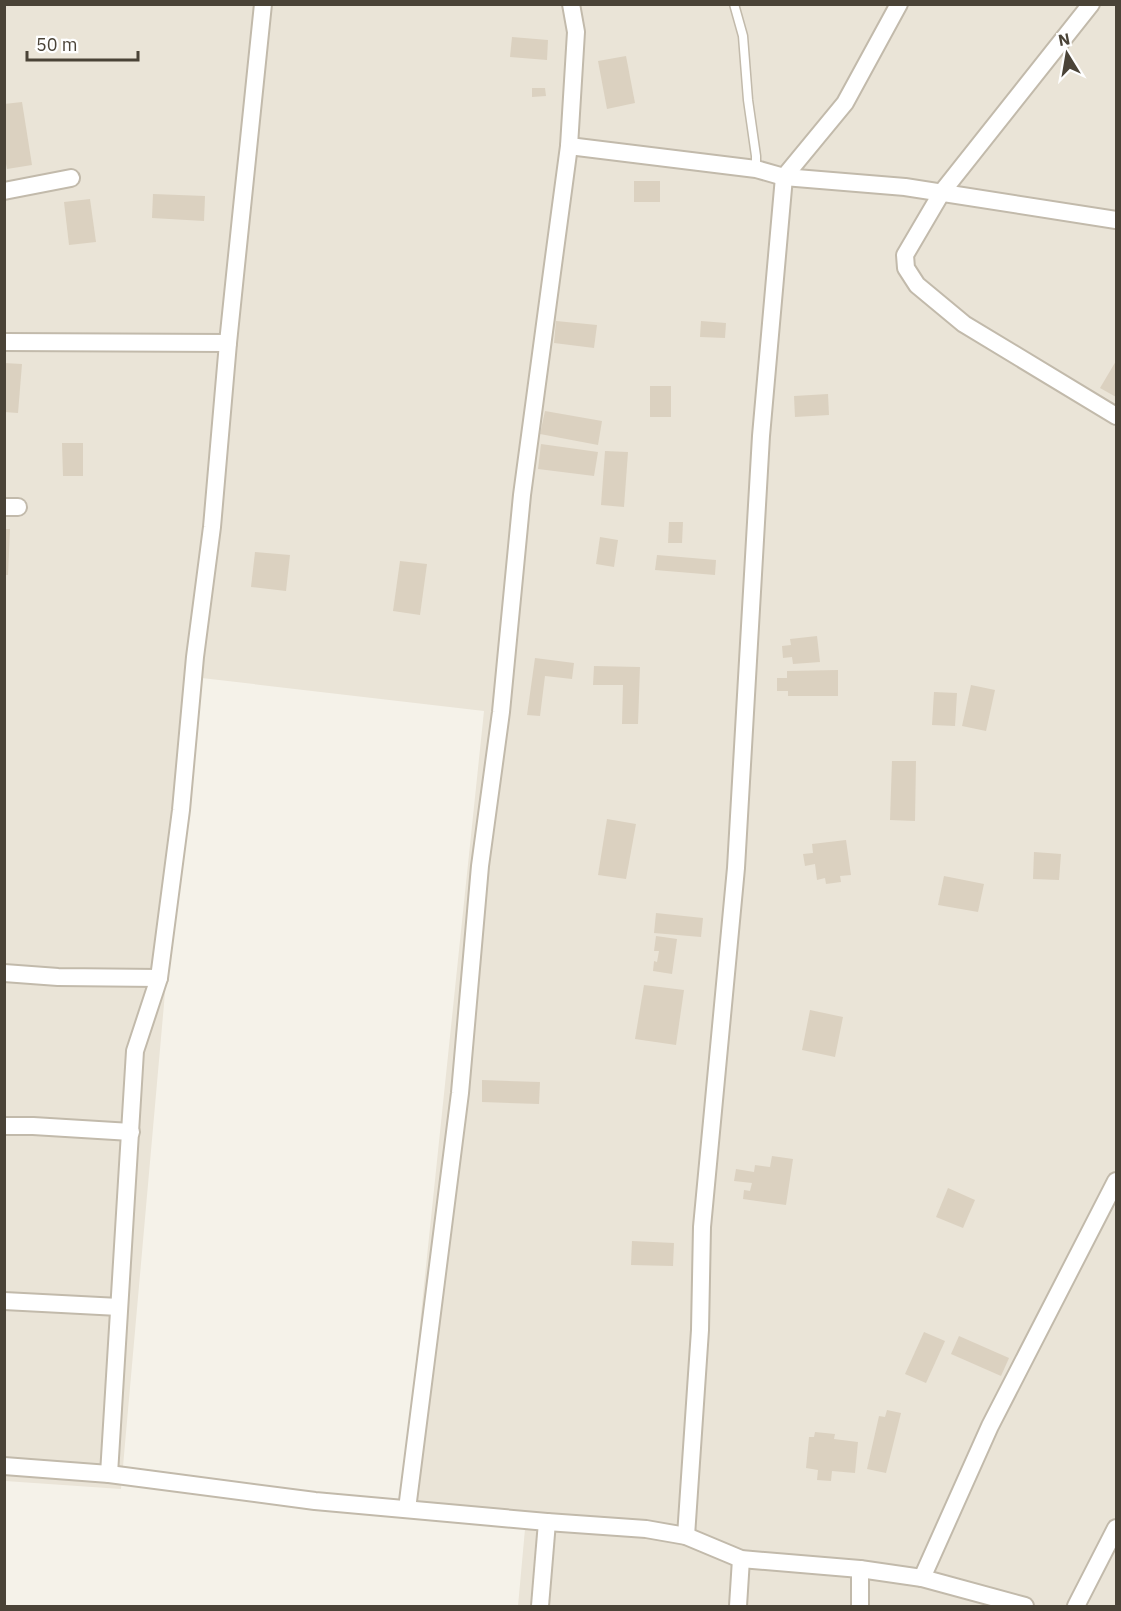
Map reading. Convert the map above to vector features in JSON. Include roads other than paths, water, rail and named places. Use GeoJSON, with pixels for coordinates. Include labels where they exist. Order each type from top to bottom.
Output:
{"type":"FeatureCollection","features":[{"type":"Feature","properties":{"kind":"street"},"geometry":{"type":"LineString","coordinates":[[109,1474],[135,1051],[159,978],[181,810],[195,657],[212,527],[228,343],[263,4]]}},
{"type":"Feature","properties":{"kind":"street"},"geometry":{"type":"LineString","coordinates":[[407,1509],[460,1093],[480,866],[501,712],[522,495],[569,146],[576,32],[571,4]]}},
{"type":"Feature","properties":{"kind":"street"},"geometry":{"type":"LineString","coordinates":[[1091,4],[942,192],[905,255],[906,268],[917,285],[964,324],[1116,416]]}},
{"type":"Feature","properties":{"kind":"street"},"geometry":{"type":"LineString","coordinates":[[686,1536],[700,1330],[702,1227],[736,868],[761,436],[784,177],[845,103],[893,8]]}},
{"type":"Feature","properties":{"kind":"street"},"geometry":{"type":"LineString","coordinates":[[569,146],[756,169],[784,177],[942,192],[1116,220]]}},
{"type":"Feature","properties":{"kind":"street"},"geometry":{"type":"LineString","coordinates":[[4,191],[71,178]]}},
{"type":"Feature","properties":{"kind":"street"},"geometry":{"type":"LineString","coordinates":[[4,342],[228,343]]}},
{"type":"Feature","properties":{"kind":"street"},"geometry":{"type":"LineString","coordinates":[[4,973],[58,977],[159,978]]}},
{"type":"Feature","properties":{"kind":"street"},"geometry":{"type":"LineString","coordinates":[[4,1126],[131,1132]]}},
{"type":"Feature","properties":{"kind":"street"},"geometry":{"type":"LineString","coordinates":[[921,1578],[990,1426],[1116,1181]]}},
{"type":"Feature","properties":{"kind":"street"},"geometry":{"type":"LineString","coordinates":[[4,1301],[119,1307]]}},
{"type":"Feature","properties":{"kind":"street"},"geometry":{"type":"LineString","coordinates":[[4,1466],[109,1474],[315,1501],[547,1522],[646,1528],[686,1536],[741,1559],[860,1569],[921,1578],[1021,1606]]}},
{"type":"Feature","properties":{"kind":"street"},"geometry":{"type":"LineString","coordinates":[[540,1606],[547,1522]]}},
{"type":"Feature","properties":{"kind":"street"},"geometry":{"type":"LineString","coordinates":[[1076,1606],[1116,1528]]}},
{"type":"Feature","properties":{"kind":"street"},"geometry":{"type":"LineString","coordinates":[[738,1606],[741,1559]]}},
{"type":"Feature","properties":{"kind":"street"},"geometry":{"type":"LineString","coordinates":[[860,1569],[860,1606]]}},
{"type":"Feature","properties":{"kind":"lane"},"geometry":{"type":"LineString","coordinates":[[734,4],[743,36],[756,169]]}}]}
